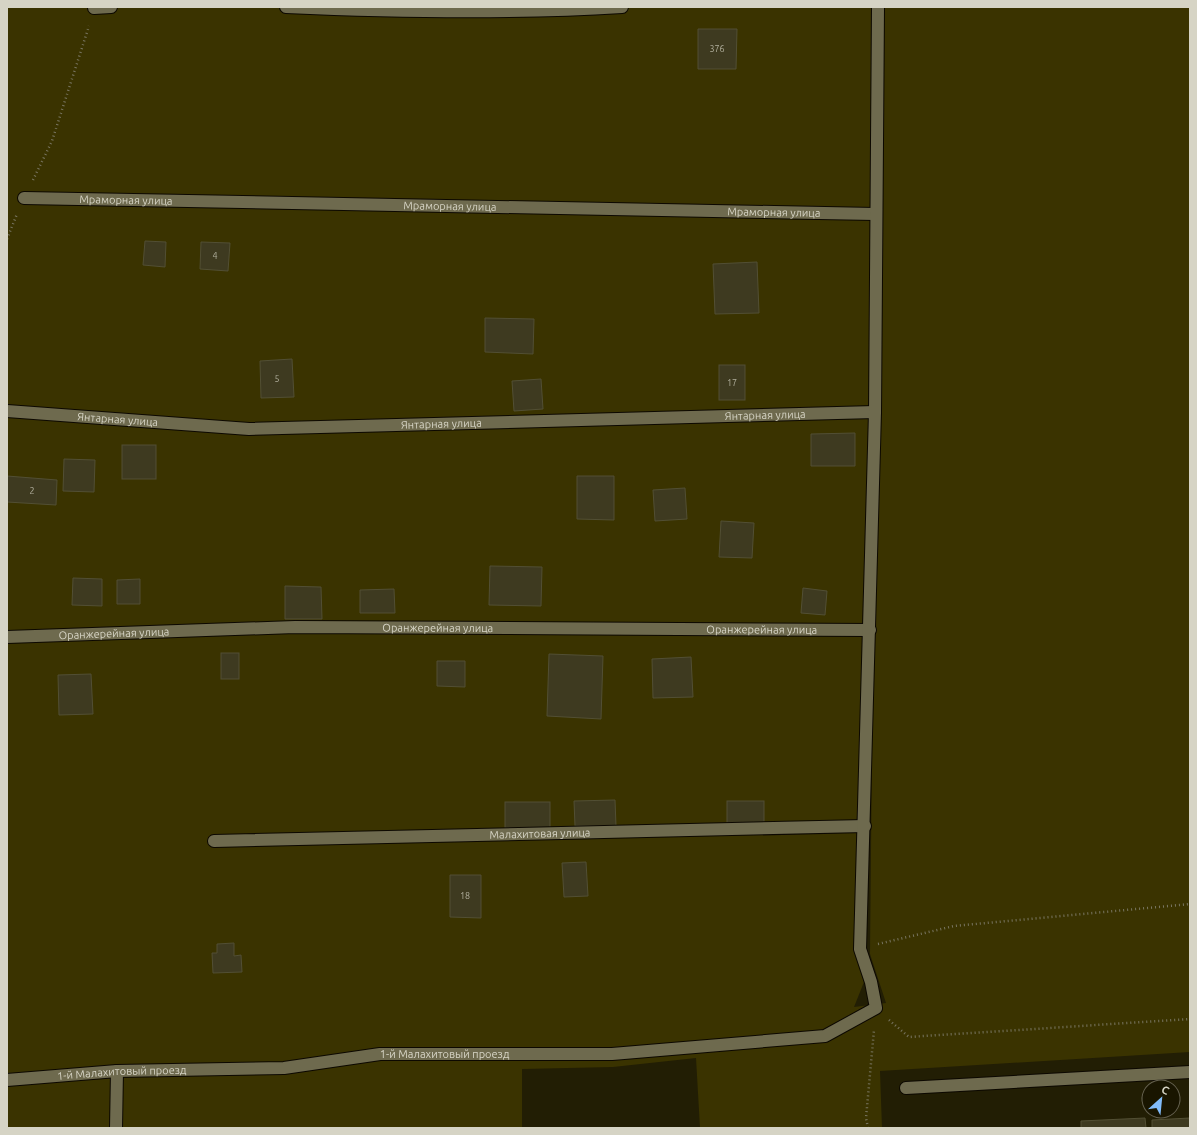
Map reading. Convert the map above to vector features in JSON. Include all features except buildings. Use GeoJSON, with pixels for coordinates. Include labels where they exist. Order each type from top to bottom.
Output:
{"type":"FeatureCollection","features":[{"type":"Feature","properties":{"kind":"street"},"geometry":{"type":"LineString","coordinates":[[94,8],[111,7]]}},
{"type":"Feature","properties":{"kind":"street"},"geometry":{"type":"LineString","coordinates":[[286,7],[357,10],[552,12],[622,7]]}},
{"type":"Feature","properties":{"kind":"street"},"geometry":{"type":"LineString","coordinates":[[876,1008],[871,982],[860,949],[865,826],[875,412],[875,214],[878,7]]}},
{"type":"Feature","properties":{"kind":"street","name":"Мраморная улица"},"geometry":{"type":"LineString","coordinates":[[24,198],[875,214]]}},
{"type":"Feature","properties":{"kind":"street","name":"Янтарная улица"},"geometry":{"type":"LineString","coordinates":[[7,411],[249,429],[875,412]]}},
{"type":"Feature","properties":{"kind":"street","name":"Оранжерейная улица"},"geometry":{"type":"LineString","coordinates":[[7,637],[295,627],[870,630]]}},
{"type":"Feature","properties":{"kind":"street","name":"Малахитовая улица"},"geometry":{"type":"LineString","coordinates":[[214,841],[865,826]]}},
{"type":"Feature","properties":{"kind":"street","name":"1-й Малахитовый проезд"},"geometry":{"type":"LineString","coordinates":[[7,1080],[117,1071],[284,1068],[380,1054],[612,1054],[825,1036],[876,1008]]}},
{"type":"Feature","properties":{"kind":"street"},"geometry":{"type":"LineString","coordinates":[[116,1128],[117,1071]]}},
{"type":"Feature","properties":{"kind":"street"},"geometry":{"type":"LineString","coordinates":[[906,1088],[1190,1072]]}},
{"type":"Feature","properties":{"kind":"path"},"geometry":{"type":"LineString","coordinates":[[7,240],[24,198],[52,141],[94,8]]}},
{"type":"Feature","properties":{"kind":"path"},"geometry":{"type":"LineString","coordinates":[[860,949],[954,926],[1190,904]]}},
{"type":"Feature","properties":{"kind":"path"},"geometry":{"type":"LineString","coordinates":[[876,1008],[909,1037],[1190,1019]]}},
{"type":"Feature","properties":{"kind":"path"},"geometry":{"type":"LineString","coordinates":[[868,1128],[866,1118],[876,1008]]}},
{"type":"Feature","properties":{"kind":"shaded area"},"geometry":{"type":"Polygon","coordinates":[[[7,7],[1190,7],[1190,1052],[880,1071],[882,1128],[700,1128],[696,1058],[613,1067],[522,1069],[522,1128],[7,1128],[7,7]],[[879,20],[855,952],[864,982],[854,1007],[886,1003],[870,954],[879,20]]]}}]}
